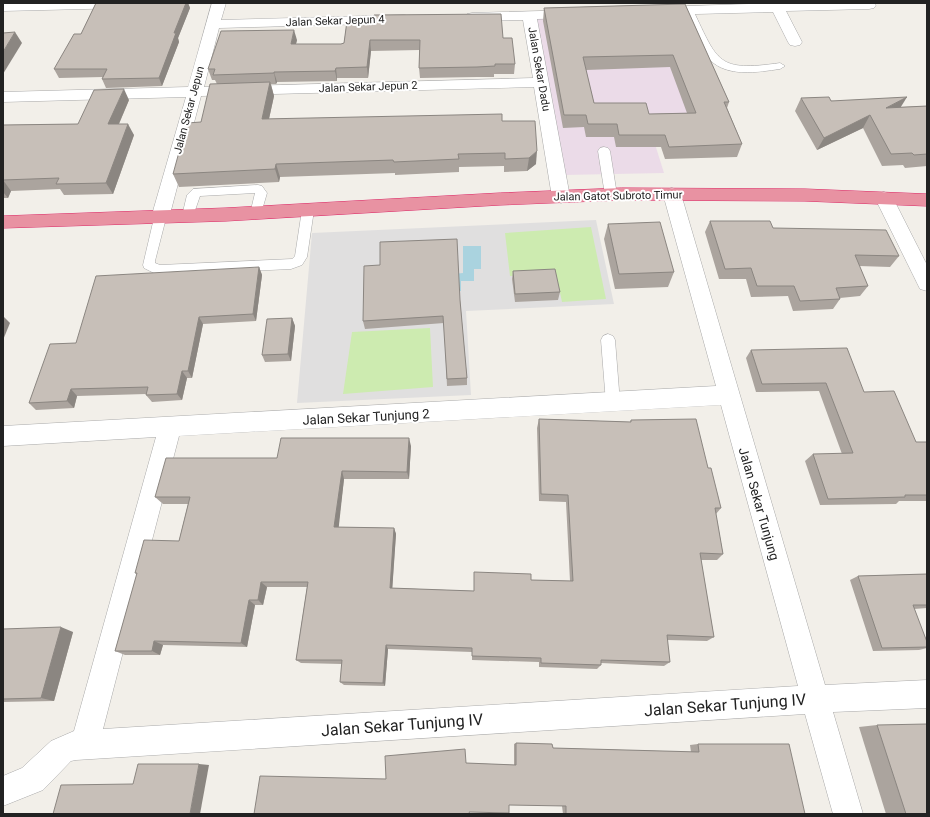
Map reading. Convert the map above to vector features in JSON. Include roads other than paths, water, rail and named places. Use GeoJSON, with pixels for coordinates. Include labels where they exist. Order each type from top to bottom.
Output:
{"type":"FeatureCollection","features":[{"type":"Feature","properties":{"kind":"highway","name":"Jalan Gatot Subroto Timur"},"geometry":{"type":"LineString","coordinates":[[3,222],[256,214],[440,202],[611,195],[816,194],[927,200]]}},
{"type":"Feature","properties":{"kind":"street","name":"Jalan Sekar Jepun"},"geometry":{"type":"LineString","coordinates":[[160,218],[219,3]]}},
{"type":"Feature","properties":{"kind":"street"},"geometry":{"type":"LineString","coordinates":[[3,7],[141,4]]}},
{"type":"Feature","properties":{"kind":"street"},"geometry":{"type":"LineString","coordinates":[[650,9],[688,10],[869,5]]}},
{"type":"Feature","properties":{"kind":"street"},"geometry":{"type":"LineString","coordinates":[[777,7],[795,42]]}},
{"type":"Feature","properties":{"kind":"street","name":"Jalan Sekar Dadu"},"geometry":{"type":"LineString","coordinates":[[561,197],[542,82],[529,15],[584,13]]}},
{"type":"Feature","properties":{"kind":"street"},"geometry":{"type":"LineString","coordinates":[[458,17],[529,15]]}},
{"type":"Feature","properties":{"kind":"street","name":"Jalan Sekar Jepun 4"},"geometry":{"type":"LineString","coordinates":[[213,24],[418,18]]}},
{"type":"Feature","properties":{"kind":"street","name":"Jalan Sekar Jepun 2"},"geometry":{"type":"LineString","coordinates":[[3,96],[542,82]]}},
{"type":"Feature","properties":{"kind":"street","name":"Jalan Sekar Tunjung"},"geometry":{"type":"LineString","coordinates":[[672,194],[848,814]]}},
{"type":"Feature","properties":{"kind":"street"},"geometry":{"type":"LineString","coordinates":[[884,198],[927,284]]}},
{"type":"Feature","properties":{"kind":"street","name":"Jalan Sekar Tunjung 2"},"geometry":{"type":"LineString","coordinates":[[3,436],[613,403],[728,395]]}},
{"type":"Feature","properties":{"kind":"street"},"geometry":{"type":"LineString","coordinates":[[85,744],[170,428]]}},
{"type":"Feature","properties":{"kind":"street","name":"Jalan Sekar Tunjung IV"},"geometry":{"type":"LineString","coordinates":[[3,791],[32,779],[61,751],[75,745],[816,699],[927,694]]}},
{"type":"Feature","properties":{"kind":"lane"},"geometry":{"type":"LineString","coordinates":[[688,10],[711,57],[718,63],[727,67],[741,69],[761,69],[780,66]]}},
{"type":"Feature","properties":{"kind":"lane"},"geometry":{"type":"LineString","coordinates":[[604,151],[611,195]]}},
{"type":"Feature","properties":{"kind":"lane"},"geometry":{"type":"LineString","coordinates":[[188,216],[193,195],[196,192],[258,189],[261,193],[256,214]]}},
{"type":"Feature","properties":{"kind":"lane"},"geometry":{"type":"LineString","coordinates":[[160,218],[149,261],[149,265],[152,268],[158,270],[291,264],[297,262],[301,257],[308,210]]}},
{"type":"Feature","properties":{"kind":"lane"},"geometry":{"type":"LineString","coordinates":[[608,340],[613,403]]}},
{"type":"Feature","properties":{"kind":"water"},"geometry":{"type":"Polygon","coordinates":[[[463,246],[481,246],[481,269],[474,269],[474,281],[461,281],[461,291],[453,291],[453,274],[463,273],[463,246]]]}}]}
